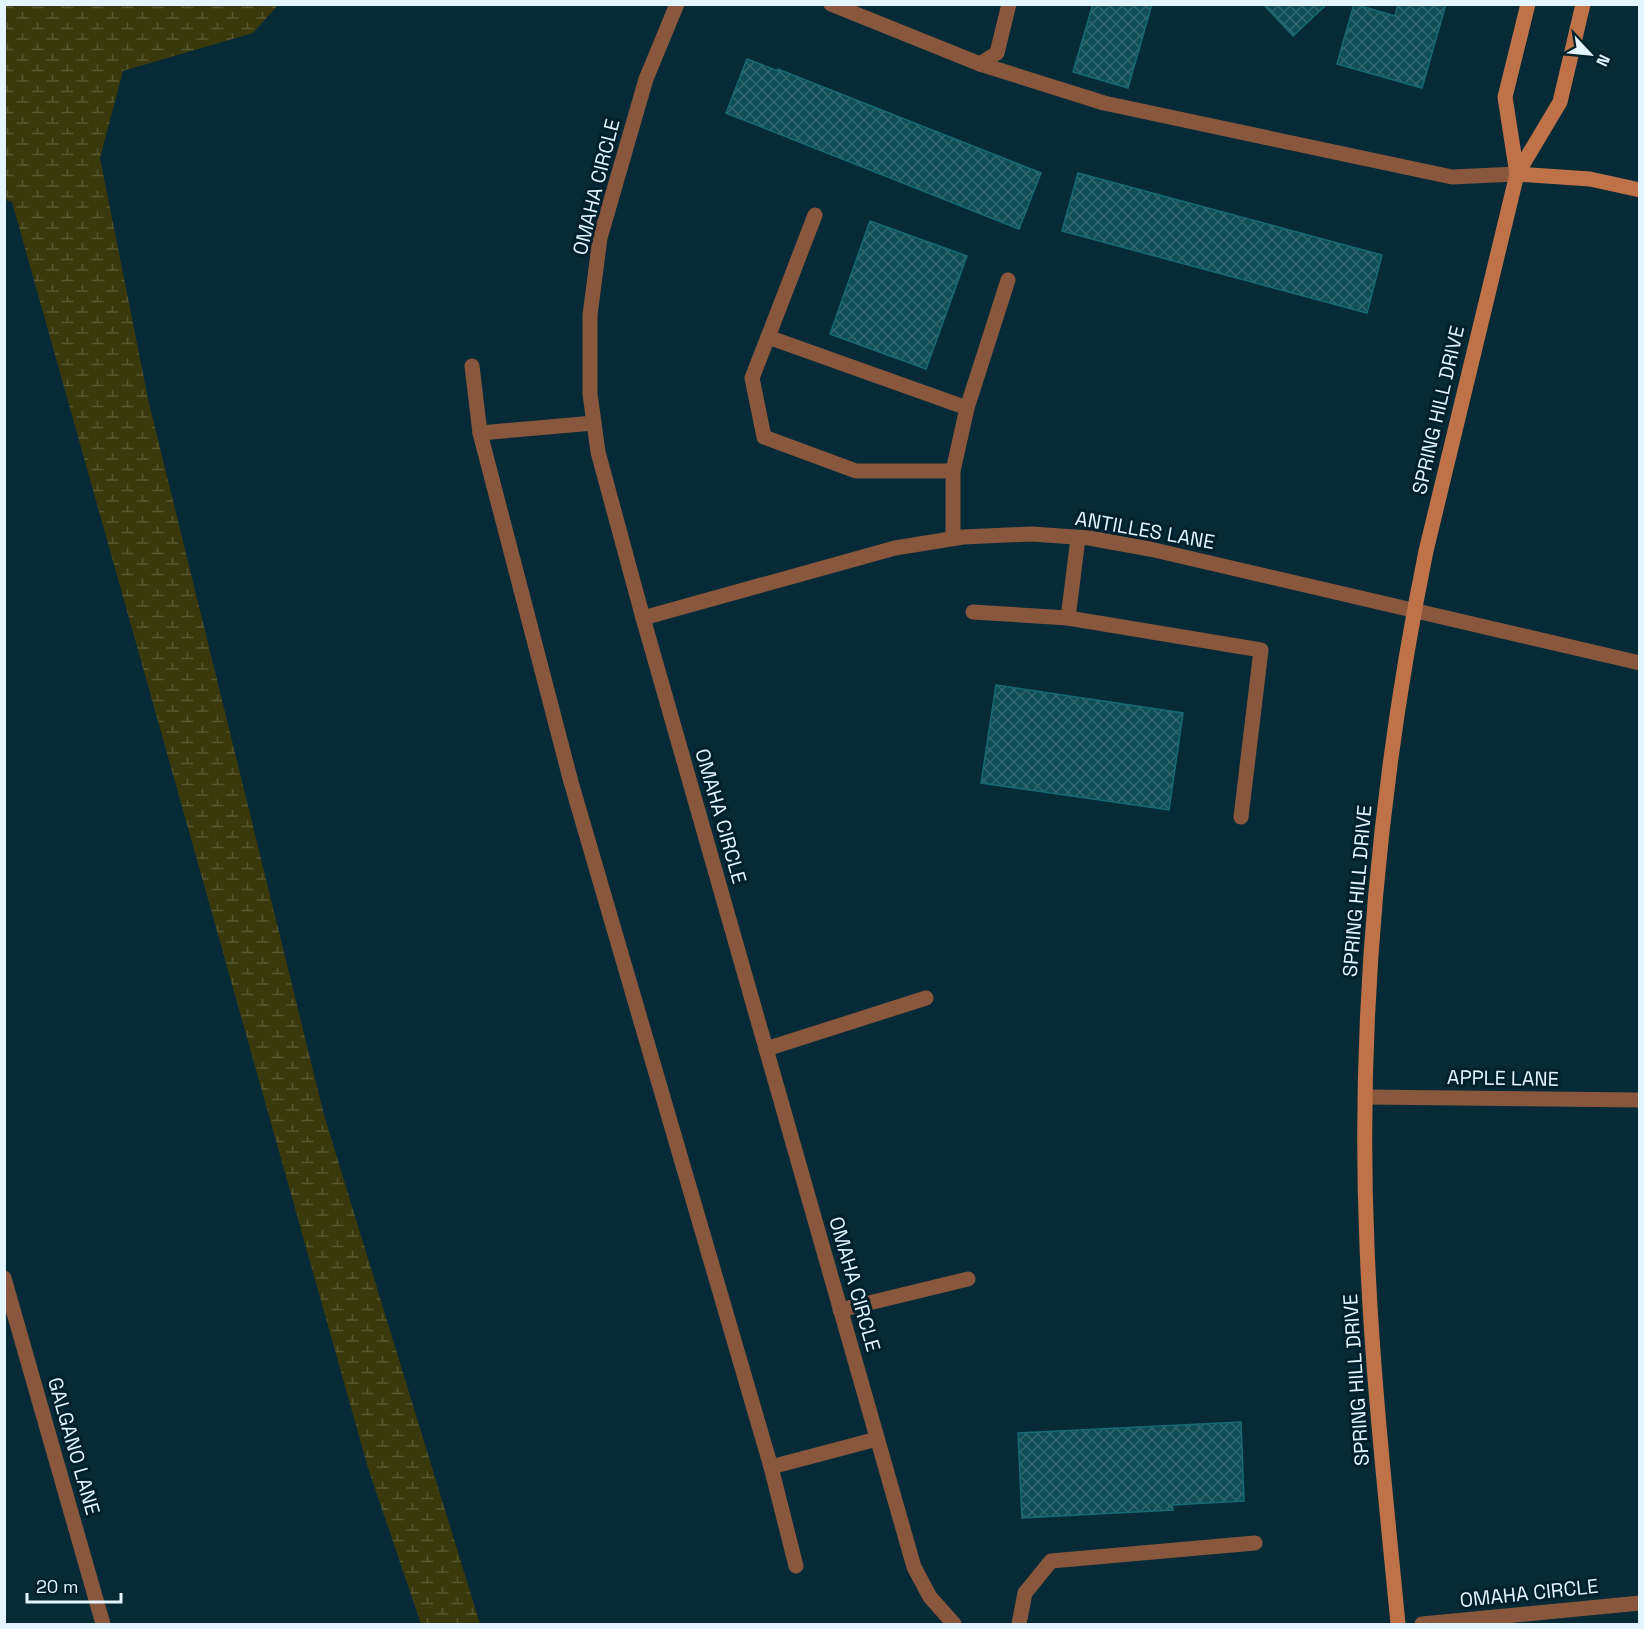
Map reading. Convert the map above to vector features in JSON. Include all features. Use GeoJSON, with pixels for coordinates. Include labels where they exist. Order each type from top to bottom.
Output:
{"type":"FeatureCollection","features":[{"type":"Feature","properties":{"kind":"main road","name":"SPRING HILL DRIVE"},"geometry":{"type":"LineString","coordinates":[[1517,174],[1505,97],[1528,4]]}},
{"type":"Feature","properties":{"kind":"main road","name":"SPRING HILL DRIVE"},"geometry":{"type":"LineString","coordinates":[[1398,1624],[1377,1409],[1367,1245],[1365,1097],[1374,916],[1390,761],[1414,611],[1455,426],[1517,174],[1560,102],[1583,4]]}},
{"type":"Feature","properties":{"kind":"main road"},"geometry":{"type":"LineString","coordinates":[[1517,174],[1590,178],[1640,190]]}},
{"type":"Feature","properties":{"kind":"street","name":"OMAHA CIRCLE"},"geometry":{"type":"LineString","coordinates":[[677,4],[646,79],[600,238],[590,315],[590,394],[598,452],[643,618],[914,1567],[930,1597],[954,1624]]}},
{"type":"Feature","properties":{"kind":"street"},"geometry":{"type":"LineString","coordinates":[[831,4],[980,64],[1104,103],[1452,177],[1517,174]]}},
{"type":"Feature","properties":{"kind":"street"},"geometry":{"type":"LineString","coordinates":[[980,64],[997,54],[1010,4]]}},
{"type":"Feature","properties":{"kind":"street"},"geometry":{"type":"LineString","coordinates":[[814,215],[752,378],[764,437],[856,471],[953,471]]}},
{"type":"Feature","properties":{"kind":"street"},"geometry":{"type":"LineString","coordinates":[[953,538],[953,471],[967,408],[1008,280]]}},
{"type":"Feature","properties":{"kind":"street"},"geometry":{"type":"LineString","coordinates":[[768,338],[967,408]]}},
{"type":"Feature","properties":{"kind":"street"},"geometry":{"type":"LineString","coordinates":[[472,366],[480,433],[572,782],[771,1467],[796,1566]]}},
{"type":"Feature","properties":{"kind":"street"},"geometry":{"type":"LineString","coordinates":[[480,433],[594,423]]}},
{"type":"Feature","properties":{"kind":"street","name":"ANTILLES LANE"},"geometry":{"type":"LineString","coordinates":[[643,618],[895,548],[953,538],[1032,534],[1078,538],[1150,549],[1640,663]]}},
{"type":"Feature","properties":{"kind":"street"},"geometry":{"type":"LineString","coordinates":[[1068,618],[1078,538]]}},
{"type":"Feature","properties":{"kind":"street"},"geometry":{"type":"LineString","coordinates":[[974,612],[1068,618],[1261,650],[1241,817]]}},
{"type":"Feature","properties":{"kind":"street"},"geometry":{"type":"LineString","coordinates":[[766,1049],[926,998]]}},
{"type":"Feature","properties":{"kind":"street","name":"APPLE LANE"},"geometry":{"type":"LineString","coordinates":[[1365,1097],[1640,1100]]}},
{"type":"Feature","properties":{"kind":"street","name":"GALGANO LANE"},"geometry":{"type":"LineString","coordinates":[[4,1278],[100,1623]]}},
{"type":"Feature","properties":{"kind":"street"},"geometry":{"type":"LineString","coordinates":[[840,1310],[968,1279]]}},
{"type":"Feature","properties":{"kind":"street"},"geometry":{"type":"LineString","coordinates":[[771,1467],[877,1439]]}},
{"type":"Feature","properties":{"kind":"street"},"geometry":{"type":"LineString","coordinates":[[1019,1624],[1025,1593],[1051,1561],[1255,1544]]}},
{"type":"Feature","properties":{"kind":"street","name":"OMAHA CIRCLE"},"geometry":{"type":"LineString","coordinates":[[1422,1624],[1640,1604]]}},
{"type":"Feature","properties":{"kind":"green space"},"geometry":{"type":"Polygon","coordinates":[[[4,5],[278,5],[253,33],[123,71],[100,158],[148,399],[324,1115],[480,1624],[421,1624],[368,1468],[12,202],[5,200],[4,5]]]}},
{"type":"Feature","properties":{"kind":"building"},"geometry":{"type":"Polygon","coordinates":[[[1093,4],[1152,4],[1128,88],[1073,72],[1093,4]]]}},
{"type":"Feature","properties":{"kind":"building"},"geometry":{"type":"Polygon","coordinates":[[[1263,4],[1327,4],[1293,36],[1263,4]]]}},
{"type":"Feature","properties":{"kind":"building"},"geometry":{"type":"Polygon","coordinates":[[[1354,4],[1395,16],[1398,4],[1446,4],[1422,88],[1337,64],[1354,4]]]}},
{"type":"Feature","properties":{"kind":"building"},"geometry":{"type":"Polygon","coordinates":[[[747,59],[778,71],[778,69],[1041,173],[1019,229],[726,113],[747,59]]]}},
{"type":"Feature","properties":{"kind":"building"},"geometry":{"type":"Polygon","coordinates":[[[1078,173],[1382,255],[1367,313],[1062,231],[1078,173]]]}},
{"type":"Feature","properties":{"kind":"building"},"geometry":{"type":"Polygon","coordinates":[[[870,221],[967,256],[926,369],[830,334],[870,221]]]}},
{"type":"Feature","properties":{"kind":"building"},"geometry":{"type":"Polygon","coordinates":[[[996,685],[1183,713],[1169,810],[981,783],[996,685]]]}},
{"type":"Feature","properties":{"kind":"building"},"geometry":{"type":"Polygon","coordinates":[[[1241,1422],[1244,1501],[1172,1505],[1173,1510],[1022,1518],[1018,1433],[1241,1422]]]}}]}
